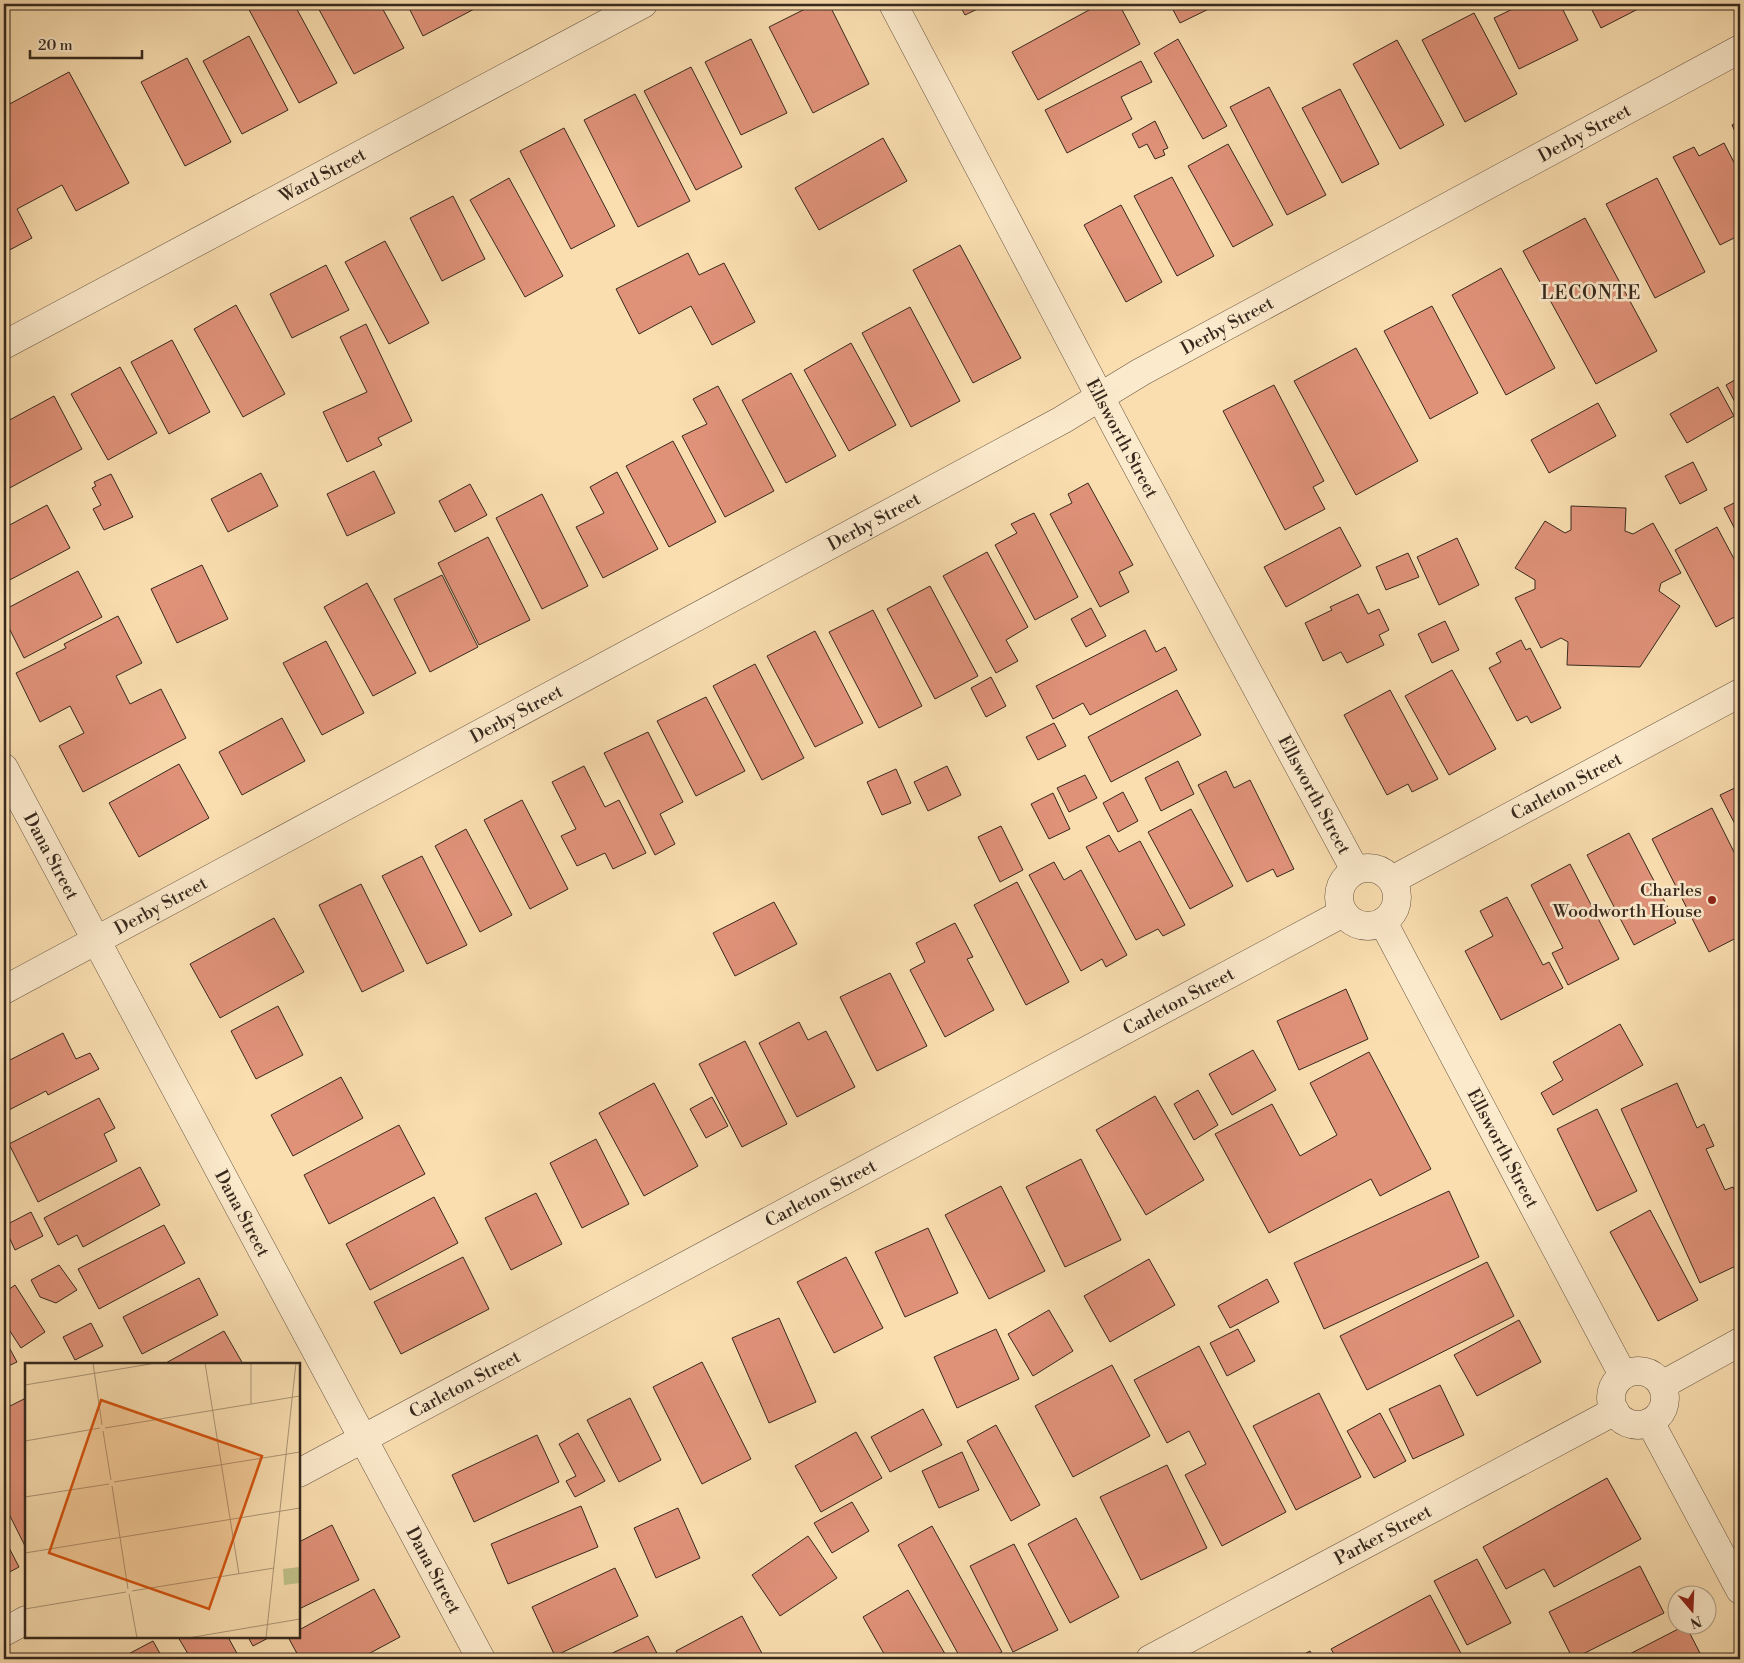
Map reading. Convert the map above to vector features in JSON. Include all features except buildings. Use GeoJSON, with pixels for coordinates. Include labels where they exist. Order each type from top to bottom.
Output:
{"type":"FeatureCollection","features":[{"type":"Feature","properties":{"kind":"street","name":"Ward Street"},"geometry":{"type":"LineString","coordinates":[[4,346],[642,4]]}},
{"type":"Feature","properties":{"kind":"street","name":"Ellsworth Street"},"geometry":{"type":"LineString","coordinates":[[893,4],[1100,396],[1355,870]]}},
{"type":"Feature","properties":{"kind":"street","name":"Derby Street"},"geometry":{"type":"LineString","coordinates":[[4,990],[1062,420],[1141,372],[1740,49]]}},
{"type":"Feature","properties":{"kind":"street","name":"Carleton Street"},"geometry":{"type":"LineString","coordinates":[[1392,880],[1740,693]]}},
{"type":"Feature","properties":{"kind":"street","name":"Dana Street"},"geometry":{"type":"LineString","coordinates":[[4,768],[481,1659]]}},
{"type":"Feature","properties":{"kind":"street"},"geometry":{"type":"LineString","coordinates":[[1371,868],[1379,870],[1392,880],[1397,898],[1395,908],[1383,922],[1374,926],[1356,924],[1343,913],[1339,904],[1341,884],[1355,870],[1371,868]]}},
{"type":"Feature","properties":{"kind":"street","name":"Carleton Street"},"geometry":{"type":"LineString","coordinates":[[300,1472],[1343,913]]}},
{"type":"Feature","properties":{"kind":"street","name":"Ellsworth Street"},"geometry":{"type":"LineString","coordinates":[[1383,922],[1623,1375]]}},
{"type":"Feature","properties":{"kind":"street"},"geometry":{"type":"LineString","coordinates":[[1662,1385],[1740,1342]]}},
{"type":"Feature","properties":{"kind":"street"},"geometry":{"type":"LineString","coordinates":[[1640,1371],[1649,1374],[1662,1385],[1665,1393],[1662,1410],[1650,1422],[1634,1424],[1620,1418],[1615,1411],[1612,1404],[1613,1388],[1623,1375],[1640,1371]]}},
{"type":"Feature","properties":{"kind":"street","name":"Parker Street"},"geometry":{"type":"LineString","coordinates":[[1150,1659],[1615,1411]]}},
{"type":"Feature","properties":{"kind":"street"},"geometry":{"type":"LineString","coordinates":[[1650,1422],[1740,1590]]}},
{"type":"Feature","properties":{"kind":"street"},"geometry":{"type":"LineString","coordinates":[[4,1632],[25,1621]]}},
{"type":"Feature","properties":{"kind":"place","name":"Charles Woodworth House"},"geometry":{"type":"Point","coordinates":[1712,900]}},
{"type":"Feature","properties":{"kind":"district","name":"LECONTE"},"geometry":{"type":"Point","coordinates":[1591,293]}}]}
